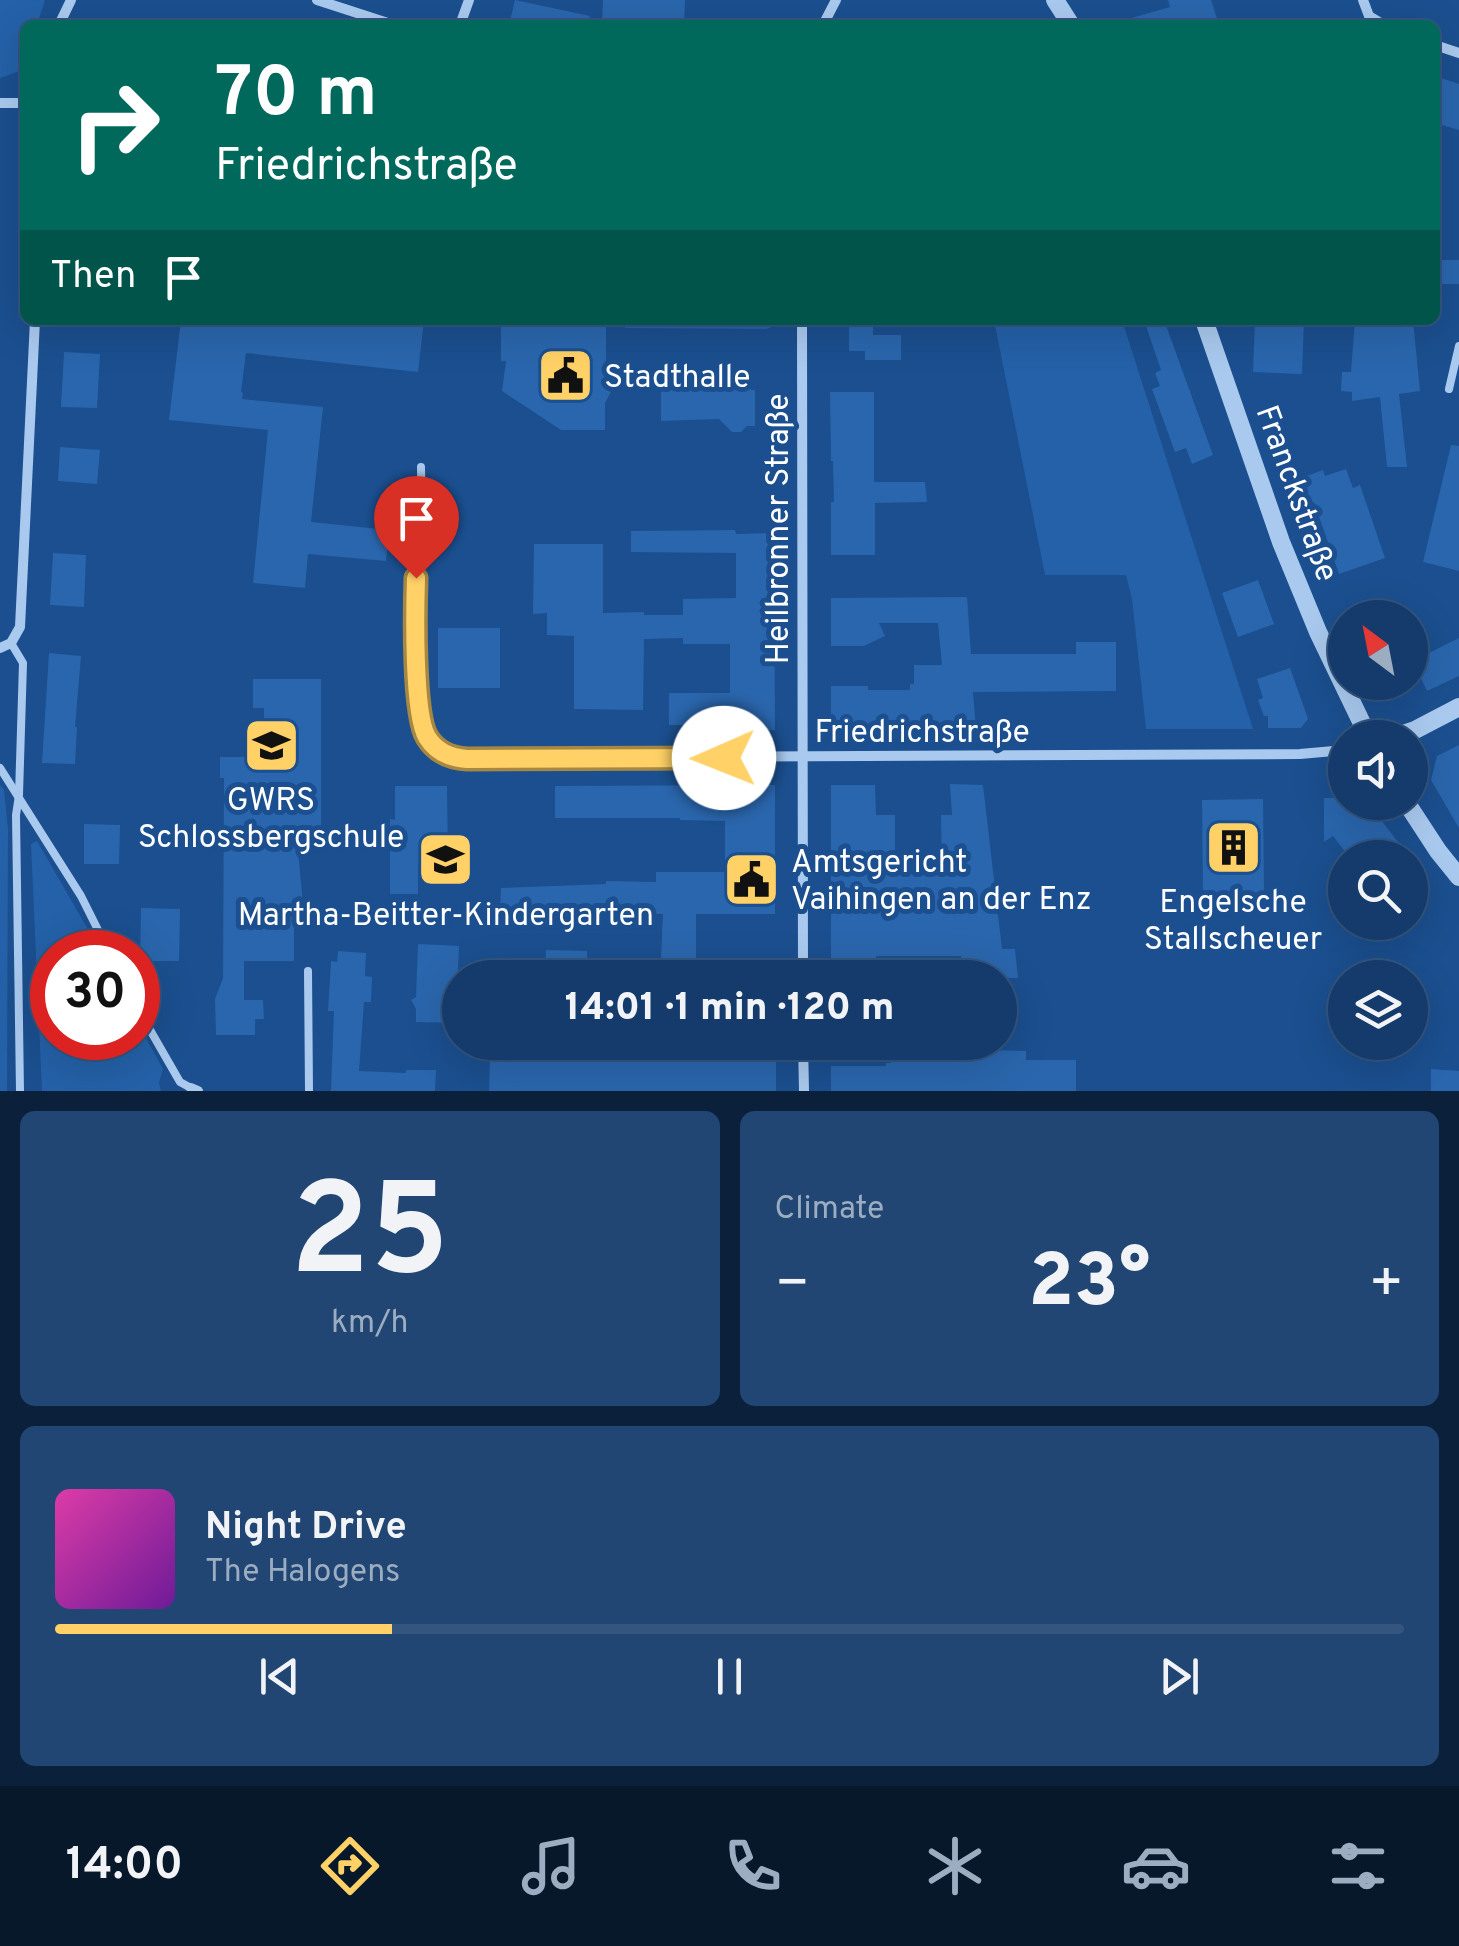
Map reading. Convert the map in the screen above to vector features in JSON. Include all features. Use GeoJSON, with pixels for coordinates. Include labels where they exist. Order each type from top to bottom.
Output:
{"type":"FeatureCollection","features":[{"type":"Feature","properties":{"kind":"street"},"geometry":{"type":"LineString","coordinates":[[317,0],[379,20]]}},
{"type":"Feature","properties":{"kind":"street"},"geometry":{"type":"LineString","coordinates":[[5,645],[20,627],[35,325]]}},
{"type":"Feature","properties":{"kind":"street","name":"Heilbronner Straße"},"geometry":{"type":"LineString","coordinates":[[802,325],[803,960]]}},
{"type":"Feature","properties":{"kind":"street","name":"Franckstraße"},"geometry":{"type":"LineString","coordinates":[[1206,325],[1281,542],[1318,632],[1361,720]]}},
{"type":"Feature","properties":{"kind":"street","name":"Friedrichstraße"},"geometry":{"type":"LineString","coordinates":[[416,578],[421,719],[428,740],[445,754],[467,759],[1328,752]]}},
{"type":"Feature","properties":{"kind":"street"},"geometry":{"type":"LineString","coordinates":[[1428,723],[1459,707]]}},
{"type":"Feature","properties":{"kind":"street"},"geometry":{"type":"LineString","coordinates":[[1418,820],[1459,876]]}},
{"type":"Feature","properties":{"kind":"street"},"geometry":{"type":"LineString","coordinates":[[803,1060],[804,1091]]}},
{"type":"Feature","properties":{"kind":"lane"},"geometry":{"type":"LineString","coordinates":[[1449,389],[1459,346]]}},
{"type":"Feature","properties":{"kind":"lane"},"geometry":{"type":"LineString","coordinates":[[416,578],[422,527],[422,467]]}},
{"type":"Feature","properties":{"kind":"lane"},"geometry":{"type":"LineString","coordinates":[[5,645],[23,663],[16,815],[20,1091]]}},
{"type":"Feature","properties":{"kind":"lane"},"geometry":{"type":"LineString","coordinates":[[0,768],[99,930]]}},
{"type":"Feature","properties":{"kind":"lane"},"geometry":{"type":"LineString","coordinates":[[308,971],[309,1091]]}},
{"type":"Feature","properties":{"kind":"lane"},"geometry":{"type":"LineString","coordinates":[[160,1047],[180,1082],[195,1090]]}},
{"type":"Feature","properties":{"kind":"lane"},"geometry":{"type":"LineString","coordinates":[[170,1091],[180,1082]]}},
{"type":"Feature","properties":{"kind":"shaded area"},"geometry":{"type":"Polygon","coordinates":[[[0,0],[45,0],[39,20],[20,20],[20,69],[0,78],[0,0]]]}},
{"type":"Feature","properties":{"kind":"shaded area"},"geometry":{"type":"Polygon","coordinates":[[[625,325],[773,325],[766,329],[625,325]]]}},
{"type":"Feature","properties":{"kind":"shaded area"},"geometry":{"type":"Polygon","coordinates":[[[995,325],[1124,325],[1253,729],[1146,729],[1126,575],[1045,575],[995,325]]]}},
{"type":"Feature","properties":{"kind":"shaded area"},"geometry":{"type":"Polygon","coordinates":[[[0,785],[4,790],[8,829],[7,1091],[0,1091],[0,785]]]}},
{"type":"Feature","properties":{"kind":"shaded area"},"geometry":{"type":"Polygon","coordinates":[[[37,841],[88,930],[35,930],[31,844],[37,841]]]}},
{"type":"Feature","properties":{"kind":"shaded area"},"geometry":{"type":"Polygon","coordinates":[[[41,1060],[158,1060],[163,1069],[161,1091],[42,1091],[41,1060]]]}},
{"type":"Feature","properties":{"kind":"building"},"geometry":{"type":"Polygon","coordinates":[[[515,0],[590,16],[590,20],[510,20],[515,0]]]}},
{"type":"Feature","properties":{"kind":"building"},"geometry":{"type":"Polygon","coordinates":[[[603,0],[685,0],[684,20],[602,20],[603,0]]]}},
{"type":"Feature","properties":{"kind":"building"},"geometry":{"type":"Polygon","coordinates":[[[1168,0],[1211,0],[1217,20],[1128,20],[1170,7],[1168,0]]]}},
{"type":"Feature","properties":{"kind":"building"},"geometry":{"type":"Polygon","coordinates":[[[1440,78],[1459,84],[1459,130],[1440,124],[1440,78]]]}},
{"type":"Feature","properties":{"kind":"building"},"geometry":{"type":"Polygon","coordinates":[[[1440,260],[1459,260],[1459,284],[1440,284],[1440,260]]]}},
{"type":"Feature","properties":{"kind":"building"},"geometry":{"type":"Polygon","coordinates":[[[180,325],[423,325],[418,372],[246,353],[242,399],[323,407],[311,522],[389,530],[386,561],[308,554],[305,588],[253,583],[268,430],[169,420],[180,325]]]}},
{"type":"Feature","properties":{"kind":"building","name":"Stadthalle"},"geometry":{"type":"Polygon","coordinates":[[[501,325],[606,325],[606,373],[617,380],[605,403],[605,430],[561,430],[502,391],[506,361],[501,361],[501,325]]]}},
{"type":"Feature","properties":{"kind":"building"},"geometry":{"type":"Polygon","coordinates":[[[849,325],[873,325],[873,335],[901,335],[901,360],[865,360],[865,351],[849,351],[849,325]]]}},
{"type":"Feature","properties":{"kind":"building"},"geometry":{"type":"Polygon","coordinates":[[[1146,325],[1166,325],[1213,455],[1192,464],[1186,448],[1175,452],[1152,389],[1160,386],[1155,373],[1161,370],[1146,325]]]}},
{"type":"Feature","properties":{"kind":"building"},"geometry":{"type":"Polygon","coordinates":[[[1255,325],[1304,325],[1302,374],[1253,372],[1255,325]]]}},
{"type":"Feature","properties":{"kind":"building"},"geometry":{"type":"Polygon","coordinates":[[[1355,325],[1413,325],[1420,391],[1399,394],[1407,467],[1387,467],[1380,397],[1352,401],[1352,392],[1341,391],[1342,372],[1351,372],[1355,325]]]}},
{"type":"Feature","properties":{"kind":"building"},"geometry":{"type":"Polygon","coordinates":[[[64,352],[100,354],[97,408],[61,407],[64,352]]]}},
{"type":"Feature","properties":{"kind":"building"},"geometry":{"type":"Polygon","coordinates":[[[661,376],[751,376],[755,426],[732,432],[719,419],[661,421],[661,376]]]}},
{"type":"Feature","properties":{"kind":"building"},"geometry":{"type":"Polygon","coordinates":[[[830,392],[874,392],[874,482],[925,482],[927,502],[875,503],[875,555],[831,555],[834,502],[830,392]]]}},
{"type":"Feature","properties":{"kind":"building"},"geometry":{"type":"Polygon","coordinates":[[[1451,445],[1459,446],[1459,571],[1423,562],[1451,445]]]}},
{"type":"Feature","properties":{"kind":"building"},"geometry":{"type":"Polygon","coordinates":[[[60,447],[100,450],[97,484],[58,481],[60,447]]]}},
{"type":"Feature","properties":{"kind":"building"},"geometry":{"type":"Polygon","coordinates":[[[1346,469],[1353,488],[1360,485],[1385,558],[1339,574],[1314,502],[1310,503],[1301,478],[1323,470],[1325,476],[1346,469]]]}},
{"type":"Feature","properties":{"kind":"building"},"geometry":{"type":"Polygon","coordinates":[[[735,530],[736,534],[774,533],[775,730],[669,725],[669,693],[730,693],[730,644],[683,644],[683,638],[644,639],[643,710],[574,709],[574,636],[547,635],[547,613],[533,614],[534,544],[603,544],[603,613],[683,615],[683,599],[736,598],[736,553],[631,552],[631,531],[735,530]]]}},
{"type":"Feature","properties":{"kind":"building"},"geometry":{"type":"Polygon","coordinates":[[[53,553],[86,555],[84,607],[50,605],[53,553]]]}},
{"type":"Feature","properties":{"kind":"building"},"geometry":{"type":"Polygon","coordinates":[[[1258,580],[1274,624],[1238,637],[1222,593],[1258,580]]]}},
{"type":"Feature","properties":{"kind":"building"},"geometry":{"type":"Polygon","coordinates":[[[967,597],[971,654],[1076,654],[1076,642],[1116,642],[1116,691],[973,692],[976,730],[831,730],[831,686],[910,690],[910,684],[914,684],[914,665],[942,665],[938,623],[879,623],[885,636],[864,646],[831,646],[831,598],[967,597]]]}},
{"type":"Feature","properties":{"kind":"building"},"geometry":{"type":"Polygon","coordinates":[[[438,628],[500,628],[500,688],[438,688],[438,628]]]}},
{"type":"Feature","properties":{"kind":"building"},"geometry":{"type":"Polygon","coordinates":[[[1459,638],[1459,676],[1428,691],[1428,654],[1459,638]]]}},
{"type":"Feature","properties":{"kind":"building"},"geometry":{"type":"Polygon","coordinates":[[[49,653],[81,656],[75,764],[42,763],[49,653]]]}},
{"type":"Feature","properties":{"kind":"building"},"geometry":{"type":"Polygon","coordinates":[[[1290,668],[1308,719],[1301,728],[1268,728],[1268,716],[1264,716],[1258,700],[1263,698],[1257,679],[1290,668]]]}},
{"type":"Feature","properties":{"kind":"building"},"geometry":{"type":"Polygon","coordinates":[[[253,679],[321,679],[321,840],[297,840],[304,914],[294,914],[294,961],[244,961],[244,1000],[263,1000],[264,1019],[255,1019],[255,1035],[216,1035],[215,999],[223,978],[224,778],[220,778],[220,757],[264,757],[264,708],[253,708],[253,679]]]}},
{"type":"Feature","properties":{"kind":"building"},"geometry":{"type":"Polygon","coordinates":[[[1459,745],[1459,828],[1431,780],[1437,756],[1459,745]]]}},
{"type":"Feature","properties":{"kind":"building"},"geometry":{"type":"Polygon","coordinates":[[[950,784],[983,785],[1002,949],[1015,949],[1016,960],[876,956],[876,960],[831,960],[831,785],[875,785],[876,815],[895,815],[895,865],[942,865],[941,815],[952,815],[950,784]]]}},
{"type":"Feature","properties":{"kind":"building"},"geometry":{"type":"Polygon","coordinates":[[[775,785],[775,914],[696,914],[696,960],[661,960],[663,914],[500,910],[501,888],[656,882],[656,872],[725,872],[725,821],[555,818],[555,786],[775,785]]]}},
{"type":"Feature","properties":{"kind":"building"},"geometry":{"type":"Polygon","coordinates":[[[395,786],[447,786],[448,864],[418,864],[418,894],[390,894],[390,819],[395,820],[395,786]]]}},
{"type":"Feature","properties":{"kind":"building"},"geometry":{"type":"Polygon","coordinates":[[[1324,798],[1328,798],[1328,820],[1381,820],[1396,840],[1336,840],[1333,836],[1324,842],[1324,798]]]}},
{"type":"Feature","properties":{"kind":"building","name":"Engelsche Stallscheuer"},"geometry":{"type":"Polygon","coordinates":[[[1263,799],[1264,894],[1203,895],[1202,800],[1263,799]]]}},
{"type":"Feature","properties":{"kind":"building"},"geometry":{"type":"Polygon","coordinates":[[[84,824],[120,825],[119,864],[84,864],[84,824]]]}},
{"type":"Feature","properties":{"kind":"building"},"geometry":{"type":"Polygon","coordinates":[[[141,908],[180,909],[179,961],[160,961],[160,930],[141,930],[141,908]]]}},
{"type":"Feature","properties":{"kind":"building"},"geometry":{"type":"Polygon","coordinates":[[[418,944],[459,946],[458,960],[442,960],[442,1023],[416,1022],[411,1000],[416,997],[418,944]]]}},
{"type":"Feature","properties":{"kind":"building"},"geometry":{"type":"Polygon","coordinates":[[[546,950],[587,951],[587,960],[546,960],[546,950]]]}},
{"type":"Feature","properties":{"kind":"building"},"geometry":{"type":"Polygon","coordinates":[[[338,951],[366,953],[365,976],[372,977],[371,1002],[364,1002],[359,1071],[436,1070],[435,1091],[331,1091],[334,1011],[328,1011],[331,961],[337,962],[338,951]]]}},
{"type":"Feature","properties":{"kind":"building"},"geometry":{"type":"Polygon","coordinates":[[[1017,1051],[1026,1051],[1026,1060],[1076,1060],[1076,1091],[831,1091],[831,1066],[891,1060],[1017,1060],[1017,1051]]]}},
{"type":"Feature","properties":{"kind":"building"},"geometry":{"type":"Polygon","coordinates":[[[490,1060],[776,1060],[776,1091],[489,1091],[490,1060]]]}},
{"type":"Feature","properties":{"kind":"building"},"geometry":{"type":"Polygon","coordinates":[[[1431,1069],[1459,1071],[1459,1091],[1431,1091],[1431,1069]]]}},
{"type":"Feature","properties":{"kind":"place","name":"Stadthalle"},"geometry":{"type":"Point","coordinates":[565,376]}},
{"type":"Feature","properties":{"kind":"place","name":"GWRS Schlossbergschule"},"geometry":{"type":"Point","coordinates":[271,745]}},
{"type":"Feature","properties":{"kind":"place","name":"Engelsche Stallscheuer"},"geometry":{"type":"Point","coordinates":[1233,847]}},
{"type":"Feature","properties":{"kind":"place","name":"Martha-Beitter-Kindergarten"},"geometry":{"type":"Point","coordinates":[446,860]}},
{"type":"Feature","properties":{"kind":"place","name":"Amtsgericht Vaihingen an der Enz"},"geometry":{"type":"Point","coordinates":[752,879]}},
{"type":"Feature","properties":{"kind":"route"},"geometry":{"type":"LineString","coordinates":[[416,578],[421,719],[428,740],[445,754],[467,759],[724,758]]}}]}
